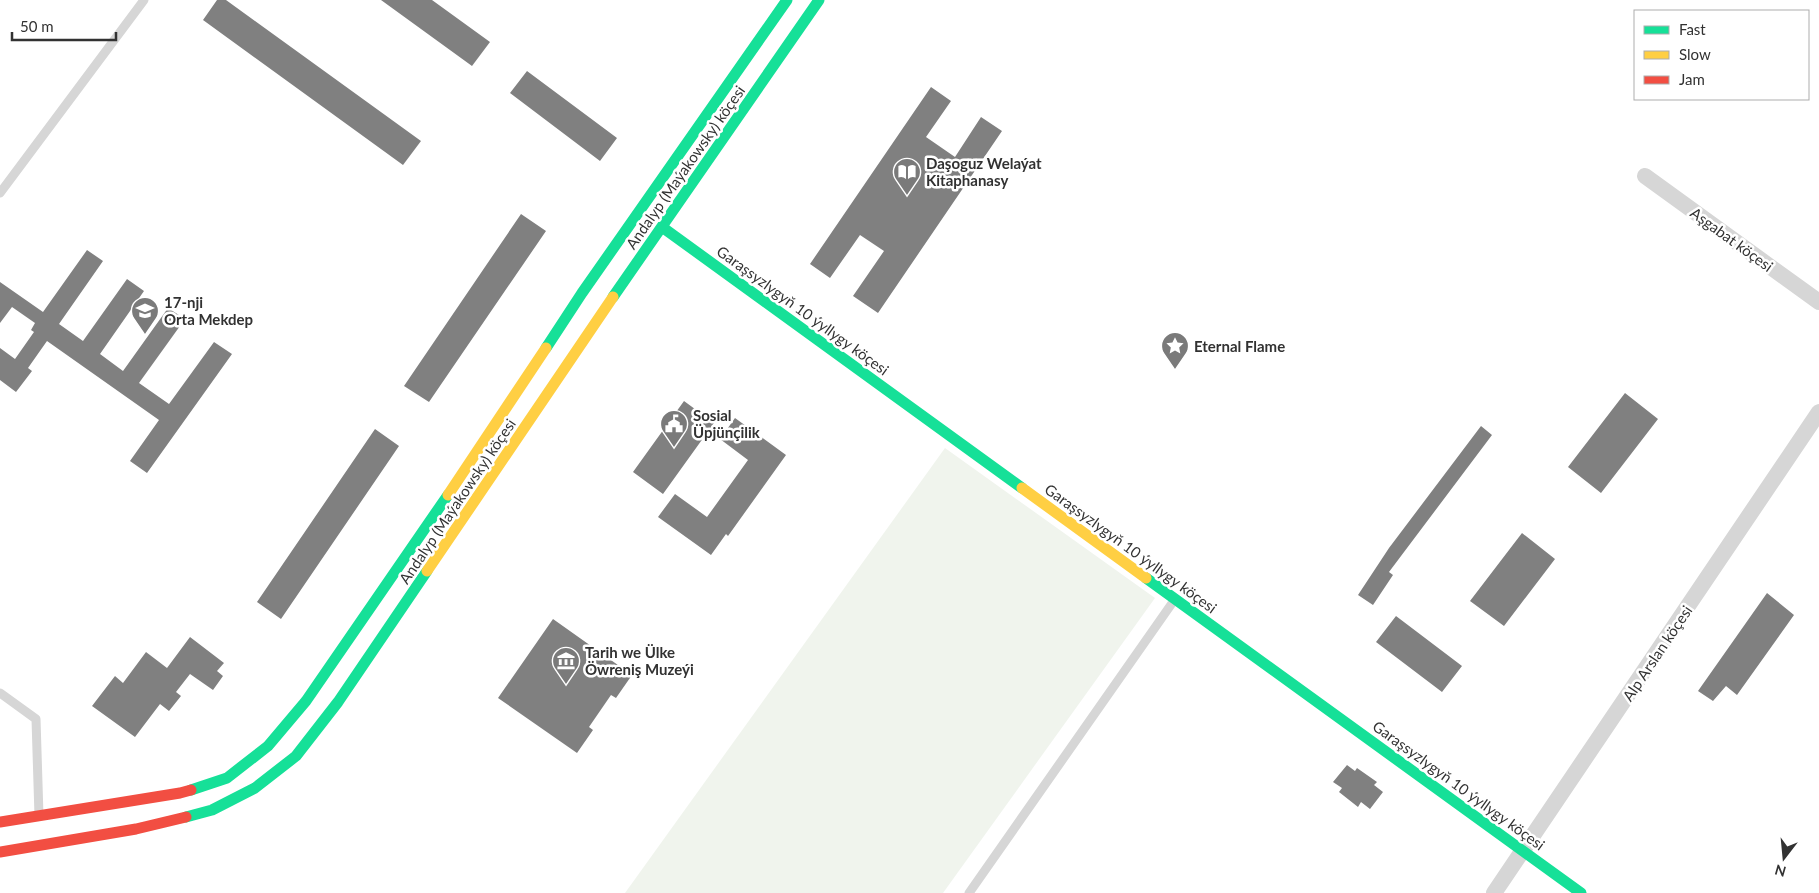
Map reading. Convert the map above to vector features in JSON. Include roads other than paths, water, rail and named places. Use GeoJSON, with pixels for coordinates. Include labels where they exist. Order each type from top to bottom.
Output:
{"type":"FeatureCollection","features":[{"type":"Feature","properties":{"kind":"main road","name":"Andalyp (Maýakowsky) köçesi"},"geometry":{"type":"LineString","coordinates":[[0,822],[180,793],[227,778],[268,746],[306,701],[463,474],[582,293],[787,0]]}},
{"type":"Feature","properties":{"kind":"main road","name":"Andalyp (Maýakowsky) köçesi"},"geometry":{"type":"LineString","coordinates":[[0,852],[136,829],[212,810],[255,788],[296,756],[338,702],[814,4]]}},
{"type":"Feature","properties":{"kind":"main road","name":"Garaşsyzlygyň 10 ýyllygy köçesi"},"geometry":{"type":"LineString","coordinates":[[662,227],[1581,893]]}},
{"type":"Feature","properties":{"kind":"street","name":"Aşgabat köçesi"},"geometry":{"type":"LineString","coordinates":[[1646,176],[1819,302]]}},
{"type":"Feature","properties":{"kind":"street","name":"Alp Arslan köçesi"},"geometry":{"type":"LineString","coordinates":[[1494,893],[1819,412]]}},
{"type":"Feature","properties":{"kind":"lane"},"geometry":{"type":"LineString","coordinates":[[0,193],[144,0]]}},
{"type":"Feature","properties":{"kind":"lane"},"geometry":{"type":"LineString","coordinates":[[969,893],[1176,599]]}},
{"type":"Feature","properties":{"kind":"lane"},"geometry":{"type":"LineString","coordinates":[[0,693],[36,719],[39,816]]}},
{"type":"Feature","properties":{"kind":"place","name":"Daşoguz Welaýat Kitaphanasy"},"geometry":{"type":"Point","coordinates":[907,196]}},
{"type":"Feature","properties":{"kind":"place","name":"17-nji Orta Mekdep"},"geometry":{"type":"Point","coordinates":[145,335]}},
{"type":"Feature","properties":{"kind":"place","name":"Eternal Flame"},"geometry":{"type":"Point","coordinates":[1175,370]}},
{"type":"Feature","properties":{"kind":"place","name":"Sosial Üpjünçilik"},"geometry":{"type":"Point","coordinates":[674,448]}},
{"type":"Feature","properties":{"kind":"place","name":"Tarih we Ülke Öwreniş Muzeýi"},"geometry":{"type":"Point","coordinates":[566,685]}}]}
